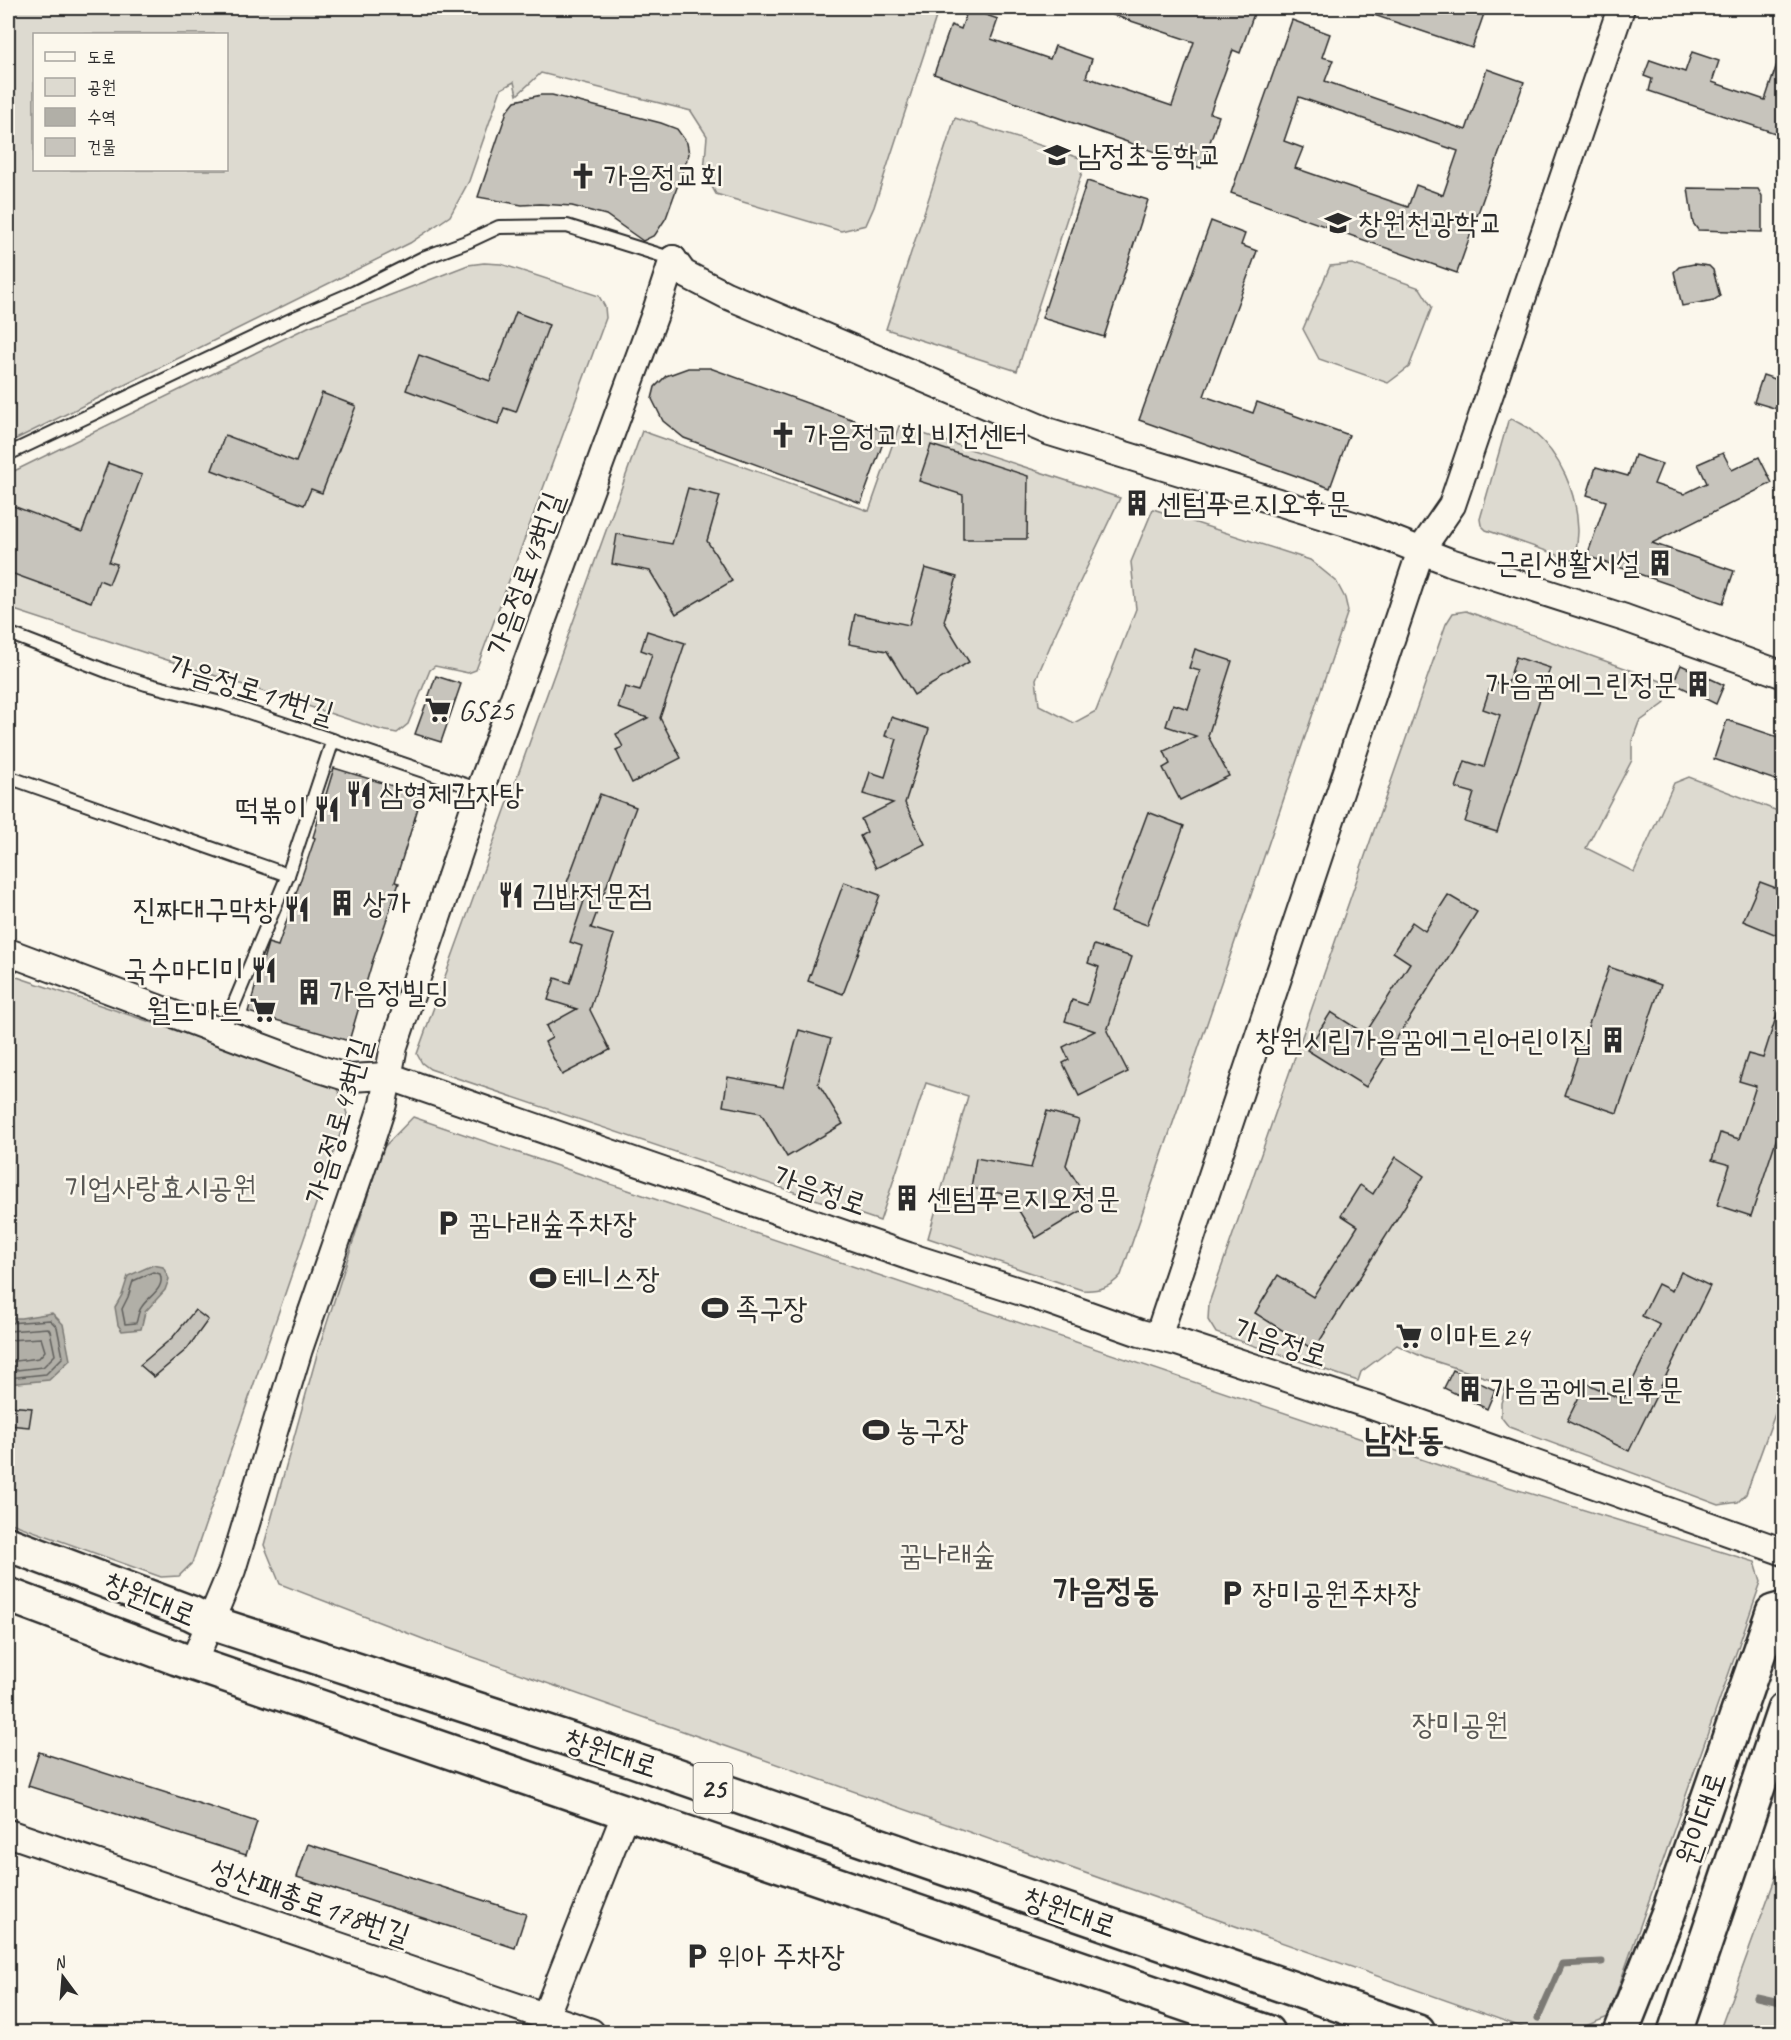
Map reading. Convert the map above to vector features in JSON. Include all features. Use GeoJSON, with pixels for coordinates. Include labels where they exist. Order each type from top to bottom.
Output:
{"type":"FeatureCollection","features":[{"type":"Feature","properties":{"kind":"main road","name":"창원대로"},"geometry":{"type":"LineString","coordinates":[[8,1544],[191,1613],[209,1622],[633,1760],[1418,2032]]}},
{"type":"Feature","properties":{"kind":"main road","name":"창원대로"},"geometry":{"type":"LineString","coordinates":[[8,1595],[193,1664],[1268,2032]]}},
{"type":"Feature","properties":{"kind":"main road","name":"원이대로"},"geometry":{"type":"LineString","coordinates":[[1621,2032],[1668,1914],[1773,1612],[1784,1610]]}},
{"type":"Feature","properties":{"kind":"main road","name":"원이대로"},"geometry":{"type":"LineString","coordinates":[[1675,2032],[1784,1710]]}},
{"type":"Feature","properties":{"kind":"street"},"geometry":{"type":"LineString","coordinates":[[1158,1337],[1421,550],[1452,505],[1620,8]]}},
{"type":"Feature","properties":{"kind":"street"},"geometry":{"type":"LineString","coordinates":[[673,259],[683,273],[726,295],[1050,432],[1366,529],[1450,562],[1625,618],[1784,675]]}},
{"type":"Feature","properties":{"kind":"street","name":"가음정로43번길"},"geometry":{"type":"LineString","coordinates":[[193,1664],[232,1570],[299,1349],[383,1104],[394,1046],[480,790],[647,336],[673,259]]}},
{"type":"Feature","properties":{"kind":"street","name":"가음정로"},"geometry":{"type":"LineString","coordinates":[[8,952],[222,1033],[349,1078],[388,1077],[908,1256],[1375,1407],[1784,1552]]}},
{"type":"Feature","properties":{"kind":"street"},"geometry":{"type":"LineString","coordinates":[[546,2017],[626,1812]]}},
{"type":"Feature","properties":{"kind":"street","name":"성산패총로178번길"},"geometry":{"type":"LineString","coordinates":[[8,1833],[591,2032]]}},
{"type":"Feature","properties":{"kind":"lane"},"geometry":{"type":"LineString","coordinates":[[8,454],[412,263],[469,242],[499,227],[567,226],[673,259]]}},
{"type":"Feature","properties":{"kind":"lane","name":"가음정로11번길"},"geometry":{"type":"LineString","coordinates":[[8,633],[127,678],[225,704],[480,790]]}},
{"type":"Feature","properties":{"kind":"lane"},"geometry":{"type":"LineString","coordinates":[[222,1033],[288,875],[333,740]]}},
{"type":"Feature","properties":{"kind":"lane"},"geometry":{"type":"LineString","coordinates":[[8,777],[288,875]]}},
{"type":"Feature","properties":{"kind":"green space"},"geometry":{"type":"Polygon","coordinates":[[[8,8],[939,8],[874,207],[866,225],[841,231],[716,194],[704,172],[707,136],[691,111],[541,73],[517,95],[514,82],[501,89],[469,181],[450,216],[410,243],[8,443],[8,8]]]}},
{"type":"Feature","properties":{"kind":"green space"},"geometry":{"type":"Polygon","coordinates":[[[955,118],[1086,160],[1017,371],[886,329],[955,118]]]}},
{"type":"Feature","properties":{"kind":"green space"},"geometry":{"type":"Polygon","coordinates":[[[501,264],[599,296],[605,307],[606,318],[476,670],[468,673],[435,666],[430,670],[408,724],[397,733],[381,730],[8,608],[8,474],[308,327],[468,265],[501,264]]]}},
{"type":"Feature","properties":{"kind":"green space"},"geometry":{"type":"Polygon","coordinates":[[[1352,264],[1420,288],[1432,307],[1409,367],[1388,383],[1319,359],[1303,329],[1330,266],[1352,264]]]}},
{"type":"Feature","properties":{"kind":"green space"},"geometry":{"type":"Polygon","coordinates":[[[1512,419],[1530,429],[1551,451],[1571,489],[1578,530],[1575,558],[1572,560],[1486,530],[1481,525],[1480,519],[1508,421],[1512,419]]]}},
{"type":"Feature","properties":{"kind":"green space"},"geometry":{"type":"Polygon","coordinates":[[[899,426],[1120,498],[1036,679],[1039,705],[1074,723],[1096,711],[1136,609],[1131,562],[1153,509],[1310,560],[1336,581],[1345,598],[1348,611],[1121,1275],[1113,1283],[1099,1289],[1082,1290],[928,1238],[968,1096],[926,1083],[880,1221],[430,1069],[422,1063],[417,1054],[642,431],[869,511],[899,426]]]}},
{"type":"Feature","properties":{"kind":"green space"},"geometry":{"type":"Polygon","coordinates":[[[1466,611],[1672,685],[1664,704],[1639,722],[1632,741],[1632,760],[1586,848],[1634,872],[1674,783],[1689,777],[1783,813],[1784,1389],[1746,1494],[1738,1502],[1719,1505],[1509,1427],[1501,1417],[1501,1403],[1506,1386],[1503,1383],[1425,1358],[1397,1345],[1361,1372],[1358,1381],[1216,1333],[1208,1320],[1209,1303],[1446,624],[1453,613],[1466,611]]]}},
{"type":"Feature","properties":{"kind":"green space","name":"기업사랑효시공원"},"geometry":{"type":"Polygon","coordinates":[[[8,974],[334,1084],[343,1100],[347,1114],[192,1563],[179,1576],[161,1577],[8,1522],[8,974]]]}},
{"type":"Feature","properties":{"kind":"green space"},"geometry":{"type":"Polygon","coordinates":[[[413,1117],[1456,1471],[1755,1562],[1761,1582],[1608,2017],[1571,2032],[1536,2032],[436,1644],[280,1584],[264,1545],[318,1351],[383,1148],[413,1117]]]}},
{"type":"Feature","properties":{"kind":"green space"},"geometry":{"type":"Polygon","coordinates":[[[1783,1857],[1783,2032],[1719,2032],[1783,1857]]]}},
{"type":"Feature","properties":{"kind":"water"},"geometry":{"type":"Polygon","coordinates":[[[153,1265],[163,1267],[169,1279],[165,1290],[145,1312],[141,1329],[122,1331],[118,1325],[115,1307],[122,1295],[128,1276],[153,1265]]]}},
{"type":"Feature","properties":{"kind":"water"},"geometry":{"type":"Polygon","coordinates":[[[52,1313],[63,1324],[70,1360],[49,1380],[8,1384],[8,1318],[52,1313]]]}},
{"type":"Feature","properties":{"kind":"building"},"geometry":{"type":"Polygon","coordinates":[[[1102,8],[1256,8],[1240,53],[1233,50],[1210,113],[1219,116],[1201,168],[934,74],[951,25],[961,29],[968,9],[998,19],[991,39],[1050,59],[1055,46],[1092,59],[1086,77],[1172,106],[1194,42],[1101,11],[1102,8]]]}},
{"type":"Feature","properties":{"kind":"building"},"geometry":{"type":"Polygon","coordinates":[[[1362,8],[1486,8],[1472,48],[1362,11],[1362,8]]]}},
{"type":"Feature","properties":{"kind":"building"},"geometry":{"type":"Polygon","coordinates":[[[1292,20],[1330,34],[1322,57],[1333,60],[1325,81],[1466,130],[1487,69],[1524,82],[1457,273],[1231,193],[1292,20]],[[1299,97],[1284,141],[1303,148],[1295,168],[1408,207],[1416,185],[1443,195],[1458,151],[1299,97]]]}},
{"type":"Feature","properties":{"kind":"building"},"geometry":{"type":"Polygon","coordinates":[[[1692,52],[1719,61],[1712,82],[1765,100],[1780,55],[1784,55],[1784,136],[1649,91],[1652,79],[1644,76],[1650,60],[1685,72],[1692,52]]]}},
{"type":"Feature","properties":{"kind":"building","name":"가음정교회"},"geometry":{"type":"Polygon","coordinates":[[[552,95],[677,129],[687,143],[689,154],[666,218],[655,235],[643,241],[606,215],[572,206],[522,205],[478,197],[507,111],[515,101],[552,95]]]}},
{"type":"Feature","properties":{"kind":"building"},"geometry":{"type":"Polygon","coordinates":[[[1087,181],[1148,200],[1104,337],[1042,318],[1087,181]]]}},
{"type":"Feature","properties":{"kind":"building"},"geometry":{"type":"Polygon","coordinates":[[[1688,188],[1758,189],[1762,196],[1762,232],[1698,230],[1693,223],[1688,188]]]}},
{"type":"Feature","properties":{"kind":"building"},"geometry":{"type":"Polygon","coordinates":[[[1211,221],[1245,234],[1241,245],[1257,251],[1204,396],[1253,413],[1257,402],[1349,435],[1330,488],[1139,420],[1211,221]]]}},
{"type":"Feature","properties":{"kind":"building"},"geometry":{"type":"Polygon","coordinates":[[[1694,264],[1709,266],[1713,270],[1720,296],[1714,300],[1682,306],[1674,272],[1679,267],[1694,264]]]}},
{"type":"Feature","properties":{"kind":"building"},"geometry":{"type":"Polygon","coordinates":[[[516,312],[549,325],[516,412],[504,408],[498,424],[406,390],[419,355],[490,381],[516,312]]]}},
{"type":"Feature","properties":{"kind":"building","name":"가음정교회 비전센터"},"geometry":{"type":"Polygon","coordinates":[[[688,368],[710,368],[887,432],[861,503],[684,438],[663,421],[652,399],[655,387],[666,376],[688,368]]]}},
{"type":"Feature","properties":{"kind":"building"},"geometry":{"type":"Polygon","coordinates":[[[1763,375],[1784,382],[1784,411],[1754,402],[1763,375]]]}},
{"type":"Feature","properties":{"kind":"building"},"geometry":{"type":"Polygon","coordinates":[[[322,393],[356,406],[322,493],[311,489],[304,505],[212,470],[225,435],[296,462],[322,393]]]}},
{"type":"Feature","properties":{"kind":"building"},"geometry":{"type":"Polygon","coordinates":[[[931,445],[1028,476],[1027,539],[963,539],[963,495],[919,481],[931,445]]]}},
{"type":"Feature","properties":{"kind":"building"},"geometry":{"type":"Polygon","coordinates":[[[1723,453],[1732,470],[1759,457],[1772,483],[1652,543],[1734,571],[1723,603],[1587,556],[1606,501],[1587,495],[1596,467],[1628,476],[1635,455],[1662,464],[1654,484],[1684,494],[1707,483],[1698,464],[1723,453]]]}},
{"type":"Feature","properties":{"kind":"building"},"geometry":{"type":"Polygon","coordinates":[[[108,463],[142,475],[109,562],[117,564],[109,584],[99,580],[91,602],[8,572],[8,504],[82,532],[108,463]]]}},
{"type":"Feature","properties":{"kind":"building"},"geometry":{"type":"Polygon","coordinates":[[[688,488],[720,496],[707,541],[732,581],[676,614],[650,571],[612,564],[617,534],[672,544],[688,488]]]}},
{"type":"Feature","properties":{"kind":"building"},"geometry":{"type":"Polygon","coordinates":[[[925,568],[957,577],[944,621],[969,662],[914,695],[887,651],[849,644],[855,614],[909,625],[925,568]]]}},
{"type":"Feature","properties":{"kind":"building"},"geometry":{"type":"Polygon","coordinates":[[[647,631],[685,643],[660,718],[681,758],[632,783],[616,750],[623,747],[616,734],[648,718],[618,708],[625,687],[640,691],[652,654],[641,650],[647,631]]]}},
{"type":"Feature","properties":{"kind":"building"},"geometry":{"type":"Polygon","coordinates":[[[1195,649],[1232,661],[1208,736],[1229,776],[1180,800],[1163,768],[1170,764],[1164,751],[1196,736],[1166,726],[1173,704],[1188,709],[1200,671],[1189,668],[1195,649]]]}},
{"type":"Feature","properties":{"kind":"building"},"geometry":{"type":"Polygon","coordinates":[[[1516,657],[1550,668],[1497,832],[1465,822],[1474,793],[1456,788],[1465,761],[1484,767],[1500,715],[1483,709],[1492,682],[1507,686],[1516,657]]]}},
{"type":"Feature","properties":{"kind":"building","name":"가음꿈에그린정문"},"geometry":{"type":"Polygon","coordinates":[[[1681,665],[1724,685],[1716,704],[1673,683],[1681,665]]]}},
{"type":"Feature","properties":{"kind":"building"},"geometry":{"type":"Polygon","coordinates":[[[436,676],[461,684],[441,742],[415,734],[436,676]]]}},
{"type":"Feature","properties":{"kind":"building"},"geometry":{"type":"Polygon","coordinates":[[[891,717],[929,729],[905,803],[925,844],[876,868],[860,836],[867,832],[861,819],[893,803],[863,794],[870,772],[885,777],[897,739],[885,736],[891,717]]]}},
{"type":"Feature","properties":{"kind":"building"},"geometry":{"type":"Polygon","coordinates":[[[1727,720],[1784,739],[1784,783],[1714,759],[1727,720]]]}},
{"type":"Feature","properties":{"kind":"building"},"geometry":{"type":"Polygon","coordinates":[[[334,768],[422,795],[395,882],[399,883],[349,1041],[248,1012],[268,943],[278,946],[315,838],[313,837],[334,768]]]}},
{"type":"Feature","properties":{"kind":"building"},"geometry":{"type":"Polygon","coordinates":[[[600,794],[636,807],[591,928],[614,935],[590,1010],[610,1050],[562,1075],[545,1042],[552,1038],[546,1026],[577,1009],[548,1000],[555,978],[570,983],[582,946],[570,942],[584,901],[563,893],[600,794]]]}},
{"type":"Feature","properties":{"kind":"building"},"geometry":{"type":"Polygon","coordinates":[[[1148,812],[1184,826],[1147,925],[1111,912],[1148,812]]]}},
{"type":"Feature","properties":{"kind":"building"},"geometry":{"type":"Polygon","coordinates":[[[844,882],[880,895],[843,994],[808,981],[844,882]]]}},
{"type":"Feature","properties":{"kind":"building"},"geometry":{"type":"Polygon","coordinates":[[[1760,882],[1784,891],[1784,938],[1743,921],[1760,882]]]}},
{"type":"Feature","properties":{"kind":"building"},"geometry":{"type":"Polygon","coordinates":[[[1448,895],[1477,912],[1366,1087],[1307,1050],[1331,1012],[1365,1034],[1410,963],[1393,952],[1412,922],[1425,931],[1448,895]]]}},
{"type":"Feature","properties":{"kind":"building"},"geometry":{"type":"Polygon","coordinates":[[[1094,945],[1132,957],[1107,1031],[1128,1072],[1079,1096],[1063,1063],[1069,1060],[1063,1047],[1095,1031],[1065,1021],[1072,1000],[1087,1005],[1099,967],[1088,963],[1094,945]]]}},
{"type":"Feature","properties":{"kind":"building","name":"창원시립가음꿈에그린어린이집"},"geometry":{"type":"Polygon","coordinates":[[[1609,967],[1661,985],[1617,1113],[1564,1095],[1609,967]]]}},
{"type":"Feature","properties":{"kind":"building"},"geometry":{"type":"Polygon","coordinates":[[[1780,1005],[1784,1006],[1784,1116],[1751,1216],[1717,1205],[1730,1165],[1712,1160],[1720,1133],[1739,1139],[1756,1086],[1739,1081],[1748,1054],[1763,1058],[1780,1005]]]}},
{"type":"Feature","properties":{"kind":"building"},"geometry":{"type":"Polygon","coordinates":[[[799,1030],[831,1039],[818,1083],[843,1124],[787,1157],[761,1113],[723,1106],[728,1077],[783,1087],[799,1030]]]}},
{"type":"Feature","properties":{"kind":"building"},"geometry":{"type":"Polygon","coordinates":[[[1047,1111],[1079,1120],[1066,1165],[1091,1205],[1036,1238],[1009,1195],[971,1188],[976,1158],[1031,1168],[1047,1111]]]}},
{"type":"Feature","properties":{"kind":"building"},"geometry":{"type":"Polygon","coordinates":[[[1396,1157],[1424,1176],[1314,1350],[1255,1313],[1278,1275],[1313,1297],[1358,1226],[1341,1215],[1360,1185],[1373,1194],[1396,1157]]]}},
{"type":"Feature","properties":{"kind":"building"},"geometry":{"type":"Polygon","coordinates":[[[1681,1272],[1710,1286],[1629,1451],[1567,1421],[1586,1383],[1623,1400],[1660,1325],[1642,1316],[1658,1284],[1672,1291],[1681,1272]]]}},
{"type":"Feature","properties":{"kind":"building"},"geometry":{"type":"Polygon","coordinates":[[[195,1310],[208,1320],[187,1349],[154,1377],[140,1365],[173,1337],[195,1310]]]}},
{"type":"Feature","properties":{"kind":"building","name":"가음꿈에그린후문"},"geometry":{"type":"Polygon","coordinates":[[[1453,1370],[1495,1390],[1487,1409],[1444,1388],[1453,1370]]]}},
{"type":"Feature","properties":{"kind":"building"},"geometry":{"type":"Polygon","coordinates":[[[8,1406],[32,1408],[29,1427],[8,1425],[8,1406]]]}},
{"type":"Feature","properties":{"kind":"building"},"geometry":{"type":"Polygon","coordinates":[[[39,1752],[257,1822],[246,1855],[28,1786],[39,1752]]]}},
{"type":"Feature","properties":{"kind":"building"},"geometry":{"type":"Polygon","coordinates":[[[308,1844],[526,1914],[515,1948],[297,1877],[308,1844]]]}},
{"type":"Feature","properties":{"kind":"waterway"},"geometry":{"type":"LineString","coordinates":[[1538,2018],[1562,1964],[1602,1962]]}},
{"type":"Feature","properties":{"kind":"waterway"},"geometry":{"type":"LineString","coordinates":[[1757,1997],[1784,2003]]}},
{"type":"Feature","properties":{"kind":"place","name":"남정초등학교"},"geometry":{"type":"Point","coordinates":[1057,155]}},
{"type":"Feature","properties":{"kind":"place","name":"가음정교회"},"geometry":{"type":"Point","coordinates":[583,176]}},
{"type":"Feature","properties":{"kind":"place","name":"창원천광학교"},"geometry":{"type":"Point","coordinates":[1338,223]}},
{"type":"Feature","properties":{"kind":"place","name":"가음정교회 비전센터"},"geometry":{"type":"Point","coordinates":[783,435]}},
{"type":"Feature","properties":{"kind":"place","name":"센텀푸르지오후문"},"geometry":{"type":"Point","coordinates":[1137,503]}},
{"type":"Feature","properties":{"kind":"place","name":"근린생활시설"},"geometry":{"type":"Point","coordinates":[1660,563]}},
{"type":"Feature","properties":{"kind":"place","name":"가음꿈에그린정문"},"geometry":{"type":"Point","coordinates":[1698,684]}},
{"type":"Feature","properties":{"kind":"place","name":"GS25"},"geometry":{"type":"Point","coordinates":[438,710]}},
{"type":"Feature","properties":{"kind":"place","name":"삼형제감자탕"},"geometry":{"type":"Point","coordinates":[359,794]}},
{"type":"Feature","properties":{"kind":"place","name":"떡볶이"},"geometry":{"type":"Point","coordinates":[327,809]}},
{"type":"Feature","properties":{"kind":"place","name":"김밥전문점"},"geometry":{"type":"Point","coordinates":[511,895]}},
{"type":"Feature","properties":{"kind":"place","name":"상가"},"geometry":{"type":"Point","coordinates":[342,903]}},
{"type":"Feature","properties":{"kind":"place","name":"진짜대구막창"},"geometry":{"type":"Point","coordinates":[297,909]}},
{"type":"Feature","properties":{"kind":"place","name":"국수마디미"},"geometry":{"type":"Point","coordinates":[264,970]}},
{"type":"Feature","properties":{"kind":"place","name":"가음정빌딩"},"geometry":{"type":"Point","coordinates":[309,992]}},
{"type":"Feature","properties":{"kind":"place","name":"월드마트"},"geometry":{"type":"Point","coordinates":[263,1010]}},
{"type":"Feature","properties":{"kind":"place","name":"창원시립가음꿈에그린어린이집"},"geometry":{"type":"Point","coordinates":[1613,1040]}},
{"type":"Feature","properties":{"kind":"place","name":"센텀푸르지오정문"},"geometry":{"type":"Point","coordinates":[907,1198]}},
{"type":"Feature","properties":{"kind":"place","name":"꿈나래숲주차장"},"geometry":{"type":"Point","coordinates":[448,1223]}},
{"type":"Feature","properties":{"kind":"place","name":"테니스장"},"geometry":{"type":"Point","coordinates":[543,1278]}},
{"type":"Feature","properties":{"kind":"place","name":"족구장"},"geometry":{"type":"Point","coordinates":[715,1308]}},
{"type":"Feature","properties":{"kind":"place","name":"이마트24"},"geometry":{"type":"Point","coordinates":[1409,1336]}},
{"type":"Feature","properties":{"kind":"place","name":"가음꿈에그린후문"},"geometry":{"type":"Point","coordinates":[1470,1389]}},
{"type":"Feature","properties":{"kind":"place","name":"농구장"},"geometry":{"type":"Point","coordinates":[876,1430]}},
{"type":"Feature","properties":{"kind":"place","name":"장미공원주차장"},"geometry":{"type":"Point","coordinates":[1232,1593]}},
{"type":"Feature","properties":{"kind":"place","name":"위아 주차장"},"geometry":{"type":"Point","coordinates":[697,1956]}},
{"type":"Feature","properties":{"kind":"district","name":"남산동"},"geometry":{"type":"Point","coordinates":[1404,1438]}},
{"type":"Feature","properties":{"kind":"district","name":"가음정동"},"geometry":{"type":"Point","coordinates":[1106,1589]}},
{"type":"Feature","properties":{"kind":"park label","name":"꿈나래숲"},"geometry":{"type":"Point","coordinates":[947,1554]}},
{"type":"Feature","properties":{"kind":"park label","name":"장미공원"},"geometry":{"type":"Point","coordinates":[1460,1724]}}]}
